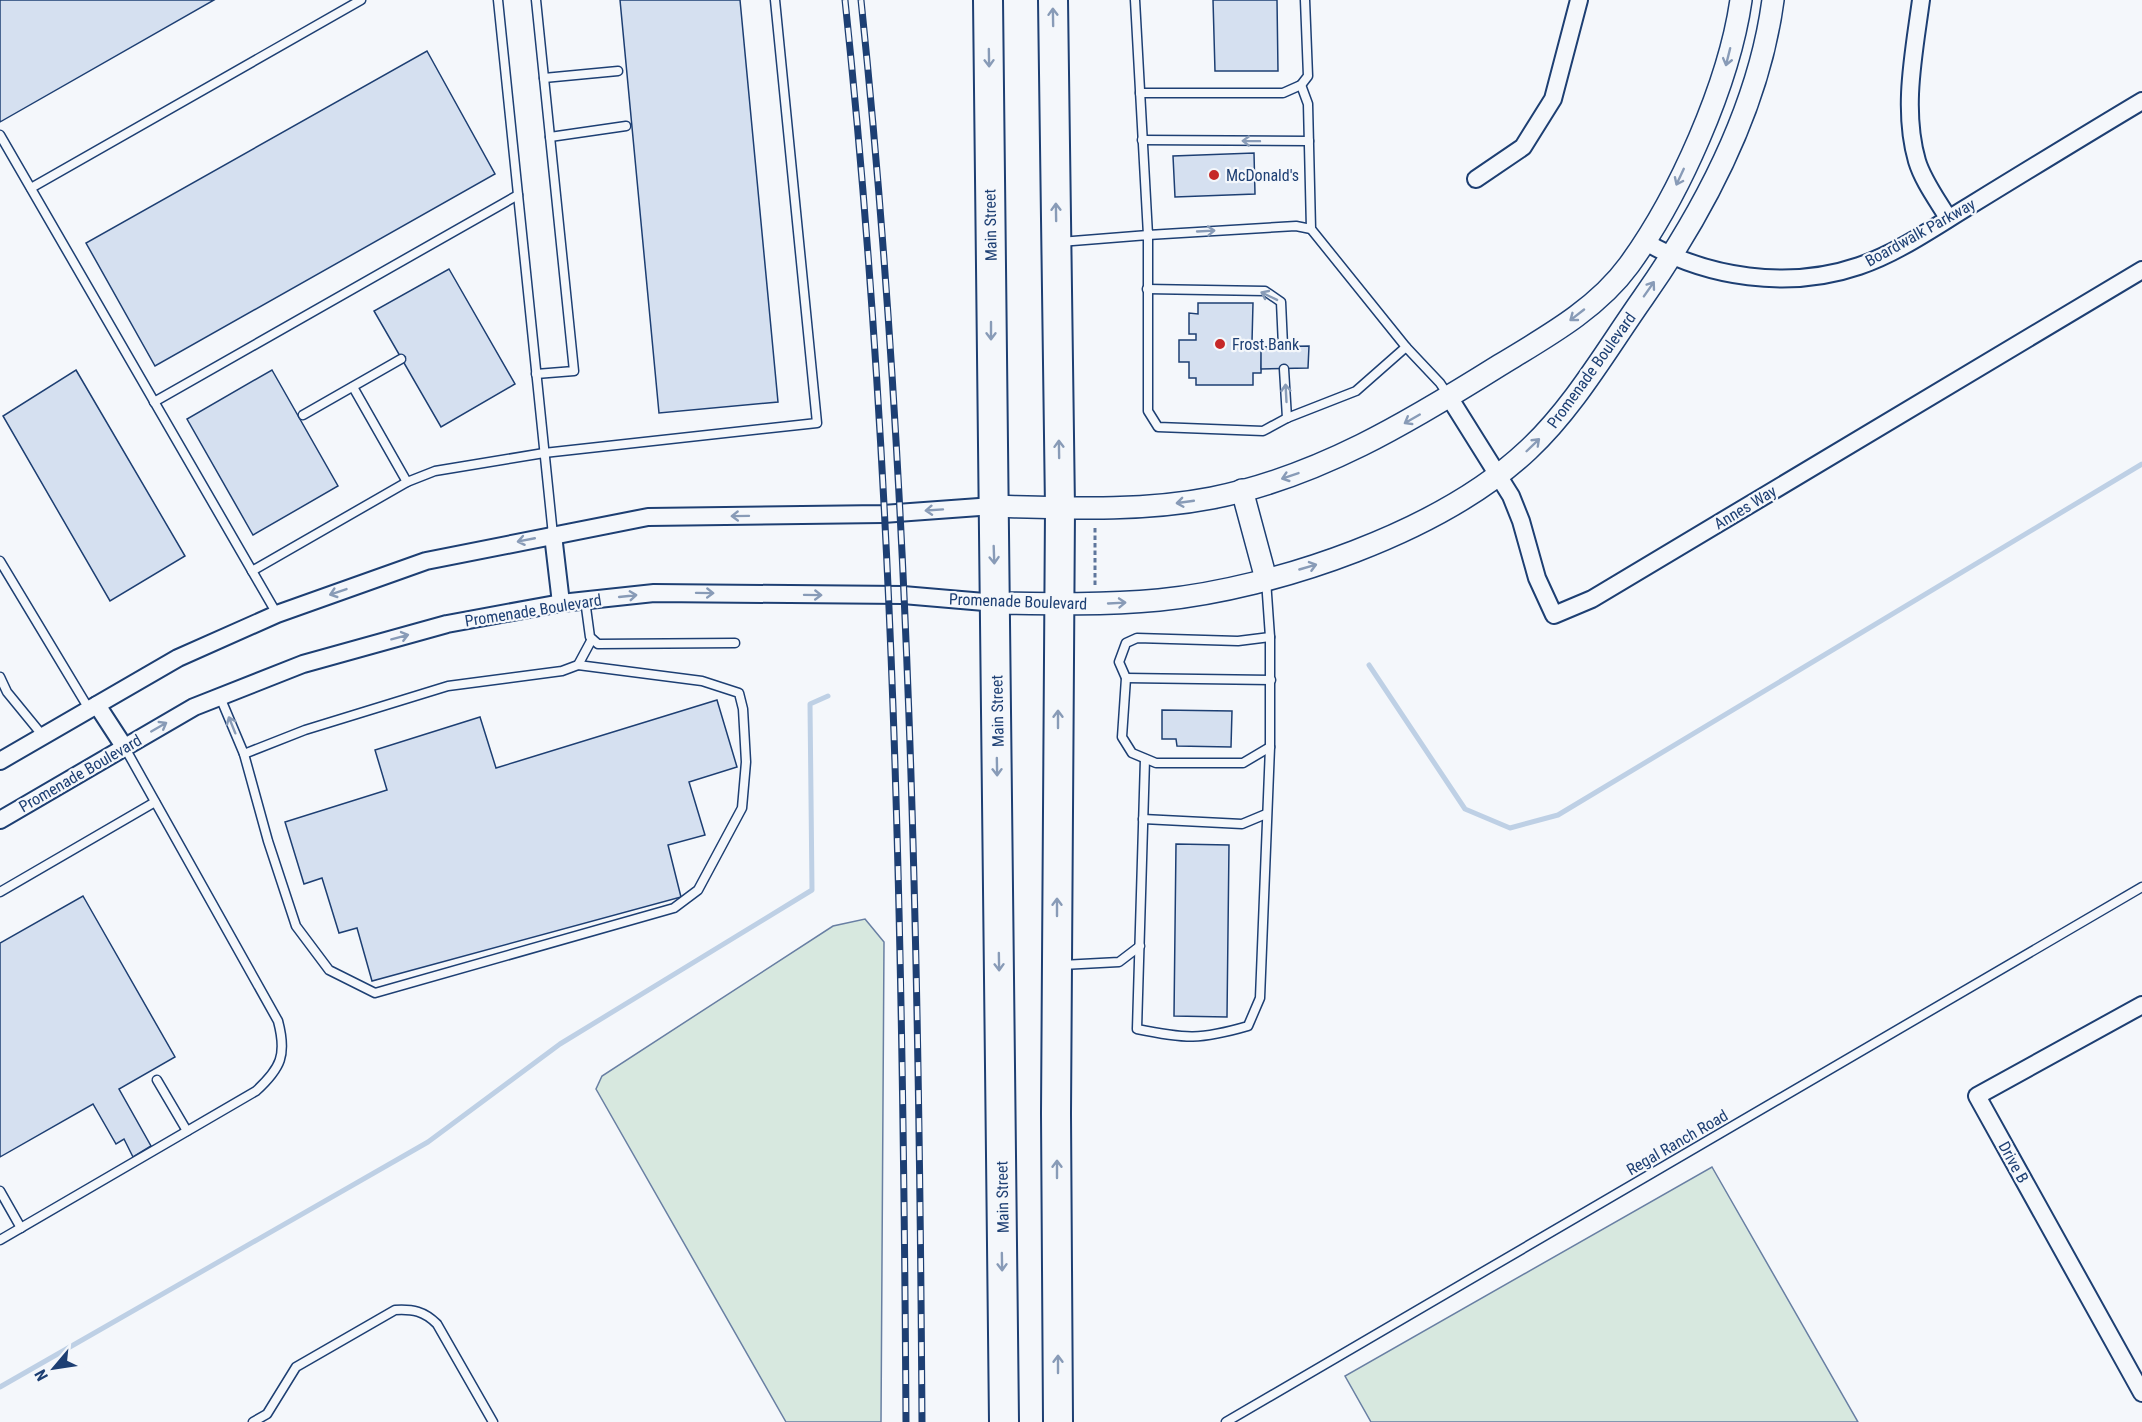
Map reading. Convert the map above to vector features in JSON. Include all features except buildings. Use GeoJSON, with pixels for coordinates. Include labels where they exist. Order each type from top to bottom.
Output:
{"type":"FeatureCollection","features":[{"type":"Feature","properties":{"kind":"highway","name":"Main Street"},"geometry":{"type":"LineString","coordinates":[[988,0],[1004,1422]]}},
{"type":"Feature","properties":{"kind":"highway"},"geometry":{"type":"LineString","coordinates":[[1053,0],[1060,508],[1057,965],[1058,1422]]}},
{"type":"Feature","properties":{"kind":"street"},"geometry":{"type":"LineString","coordinates":[[1476,179],[1523,147],[1553,99],[1580,0]]}},
{"type":"Feature","properties":{"kind":"street"},"geometry":{"type":"LineString","coordinates":[[0,761],[178,658],[277,614],[426,561],[648,517],[883,514],[993,506],[1060,508],[1160,505],[1242,490],[1321,466],[1362,446],[1449,397],[1571,320],[1602,295],[1629,266],[1673,190],[1704,124],[1725,67],[1741,0]]}},
{"type":"Feature","properties":{"kind":"street","name":"Promenade Boulevard"},"geometry":{"type":"LineString","coordinates":[[0,820],[194,707],[303,664],[447,624],[561,603],[654,593],[903,595],[996,603],[1058,604],[1160,600],[1222,590],[1266,579],[1335,560],[1385,540],[1464,496],[1498,474],[1553,424],[1671,258],[1700,207],[1746,103],[1760,60],[1773,0]]}},
{"type":"Feature","properties":{"kind":"street"},"geometry":{"type":"LineString","coordinates":[[1921,0],[1909,95],[1911,134],[1918,164],[1948,218]]}},
{"type":"Feature","properties":{"kind":"street","name":"Boardwalk Parkway"},"geometry":{"type":"LineString","coordinates":[[1644,241],[1671,258],[1737,275],[1772,278],[1822,275],[1860,266],[1948,218],[2142,100]]}},
{"type":"Feature","properties":{"kind":"street","name":"Annes Way"},"geometry":{"type":"LineString","coordinates":[[1449,397],[1498,474],[1521,521],[1537,578],[1554,615],[1592,598],[2142,270]]}},
{"type":"Feature","properties":{"kind":"street"},"geometry":{"type":"LineString","coordinates":[[1242,490],[1266,579]]}},
{"type":"Feature","properties":{"kind":"street"},"geometry":{"type":"LineString","coordinates":[[553,534],[561,603]]}},
{"type":"Feature","properties":{"kind":"street"},"geometry":{"type":"LineString","coordinates":[[93,707],[124,748]]}},
{"type":"Feature","properties":{"kind":"street","name":"Drive B"},"geometry":{"type":"LineString","coordinates":[[2142,1005],[1977,1095],[2142,1393]]}},
{"type":"Feature","properties":{"kind":"lane"},"geometry":{"type":"LineString","coordinates":[[31,188],[361,0]]}},
{"type":"Feature","properties":{"kind":"lane"},"geometry":{"type":"LineString","coordinates":[[498,0],[553,534]]}},
{"type":"Feature","properties":{"kind":"lane"},"geometry":{"type":"LineString","coordinates":[[536,0],[574,371],[537,374]]}},
{"type":"Feature","properties":{"kind":"lane"},"geometry":{"type":"LineString","coordinates":[[252,571],[407,482],[435,471],[544,453],[817,423],[775,0]]}},
{"type":"Feature","properties":{"kind":"lane"},"geometry":{"type":"LineString","coordinates":[[1135,0],[1148,235],[1148,411],[1158,427],[1263,431],[1287,418],[1356,391],[1406,347]]}},
{"type":"Feature","properties":{"kind":"lane"},"geometry":{"type":"LineString","coordinates":[[1140,93],[1283,93],[1301,85],[1308,76],[1305,0]]}},
{"type":"Feature","properties":{"kind":"lane"},"geometry":{"type":"LineString","coordinates":[[544,78],[618,71]]}},
{"type":"Feature","properties":{"kind":"lane"},"geometry":{"type":"LineString","coordinates":[[1301,85],[1308,104],[1311,229],[1406,347],[1440,383],[1449,397]]}},
{"type":"Feature","properties":{"kind":"lane"},"geometry":{"type":"LineString","coordinates":[[550,137],[626,126]]}},
{"type":"Feature","properties":{"kind":"lane"},"geometry":{"type":"LineString","coordinates":[[0,135],[277,614]]}},
{"type":"Feature","properties":{"kind":"lane"},"geometry":{"type":"LineString","coordinates":[[1142,140],[1309,141]]}},
{"type":"Feature","properties":{"kind":"lane"},"geometry":{"type":"LineString","coordinates":[[154,402],[518,195]]}},
{"type":"Feature","properties":{"kind":"lane"},"geometry":{"type":"LineString","coordinates":[[1056,242],[1296,226],[1311,229]]}},
{"type":"Feature","properties":{"kind":"lane"},"geometry":{"type":"LineString","coordinates":[[1148,289],[1265,291],[1281,302],[1283,346]]}},
{"type":"Feature","properties":{"kind":"lane"},"geometry":{"type":"LineString","coordinates":[[303,415],[401,359]]}},
{"type":"Feature","properties":{"kind":"lane"},"geometry":{"type":"LineString","coordinates":[[1284,369],[1287,418]]}},
{"type":"Feature","properties":{"kind":"lane"},"geometry":{"type":"LineString","coordinates":[[353,387],[407,482]]}},
{"type":"Feature","properties":{"kind":"lane"},"geometry":{"type":"LineString","coordinates":[[0,561],[93,707]]}},
{"type":"Feature","properties":{"kind":"lane"},"geometry":{"type":"LineString","coordinates":[[1146,759],[1137,1029],[1182,1038],[1212,1037],[1248,1026],[1260,998],[1271,680],[1266,579]]}},
{"type":"Feature","properties":{"kind":"lane"},"geometry":{"type":"LineString","coordinates":[[585,600],[587,625],[592,639],[598,644],[735,643]]}},
{"type":"Feature","properties":{"kind":"lane"},"geometry":{"type":"LineString","coordinates":[[1270,637],[1238,641],[1137,638],[1126,643],[1119,662],[1126,678],[1122,737],[1132,753],[1156,763],[1244,763],[1270,747]]}},
{"type":"Feature","properties":{"kind":"lane"},"geometry":{"type":"LineString","coordinates":[[578,665],[592,639]]}},
{"type":"Feature","properties":{"kind":"lane"},"geometry":{"type":"LineString","coordinates":[[220,697],[244,754],[267,841],[296,926],[329,970],[375,993],[674,908],[698,890],[742,808],[746,762],[743,709],[739,693],[702,681],[578,665],[562,671],[448,686],[305,730],[244,754]]}},
{"type":"Feature","properties":{"kind":"lane"},"geometry":{"type":"LineString","coordinates":[[0,677],[3,694],[43,736]]}},
{"type":"Feature","properties":{"kind":"lane"},"geometry":{"type":"LineString","coordinates":[[1126,678],[1271,680]]}},
{"type":"Feature","properties":{"kind":"lane"},"geometry":{"type":"LineString","coordinates":[[0,1240],[256,1091],[272,1077],[280,1062],[284,1042],[278,1021],[124,748]]}},
{"type":"Feature","properties":{"kind":"lane"},"geometry":{"type":"LineString","coordinates":[[0,892],[155,802]]}},
{"type":"Feature","properties":{"kind":"lane"},"geometry":{"type":"LineString","coordinates":[[1143,819],[1242,824],[1266,814]]}},
{"type":"Feature","properties":{"kind":"lane","name":"Regal Ranch Road"},"geometry":{"type":"LineString","coordinates":[[1226,1422],[2142,887]]}},
{"type":"Feature","properties":{"kind":"lane"},"geometry":{"type":"LineString","coordinates":[[1057,965],[1119,962],[1140,946]]}},
{"type":"Feature","properties":{"kind":"lane"},"geometry":{"type":"LineString","coordinates":[[157,1080],[187,1131]]}},
{"type":"Feature","properties":{"kind":"lane"},"geometry":{"type":"LineString","coordinates":[[0,1191],[21,1228]]}},
{"type":"Feature","properties":{"kind":"lane"},"geometry":{"type":"LineString","coordinates":[[253,1422],[267,1414],[296,1367],[381,1317],[395,1310],[404,1309],[427,1315],[437,1324],[493,1422]]}},
{"type":"Feature","properties":{"kind":"path"},"geometry":{"type":"LineString","coordinates":[[1095,524],[1095,587]]}},
{"type":"Feature","properties":{"kind":"shaded area"},"geometry":{"type":"Polygon","coordinates":[[[865,919],[884,942],[881,1422],[786,1422],[596,1089],[602,1076],[833,926],[865,919]]]}},
{"type":"Feature","properties":{"kind":"shaded area"},"geometry":{"type":"Polygon","coordinates":[[[1712,1167],[1858,1422],[1371,1422],[1345,1376],[1712,1167]]]}},
{"type":"Feature","properties":{"kind":"waterway"},"geometry":{"type":"LineString","coordinates":[[1369,665],[1465,809],[1510,828],[1558,815],[2142,464]]}},
{"type":"Feature","properties":{"kind":"waterway"},"geometry":{"type":"LineString","coordinates":[[0,1387],[428,1142],[560,1044],[812,890],[810,704],[828,696]]}},
{"type":"Feature","properties":{"kind":"railway"},"geometry":{"type":"LineString","coordinates":[[845,0],[862,177],[875,355],[893,710],[899,888],[906,1422]]}},
{"type":"Feature","properties":{"kind":"railway"},"geometry":{"type":"LineString","coordinates":[[861,0],[878,177],[891,355],[909,710],[918,1066],[922,1422]]}},
{"type":"Feature","properties":{"kind":"place","name":"McDonald's"},"geometry":{"type":"Point","coordinates":[1214,175]}},
{"type":"Feature","properties":{"kind":"place","name":"Frost Bank"},"geometry":{"type":"Point","coordinates":[1220,344]}}]}
